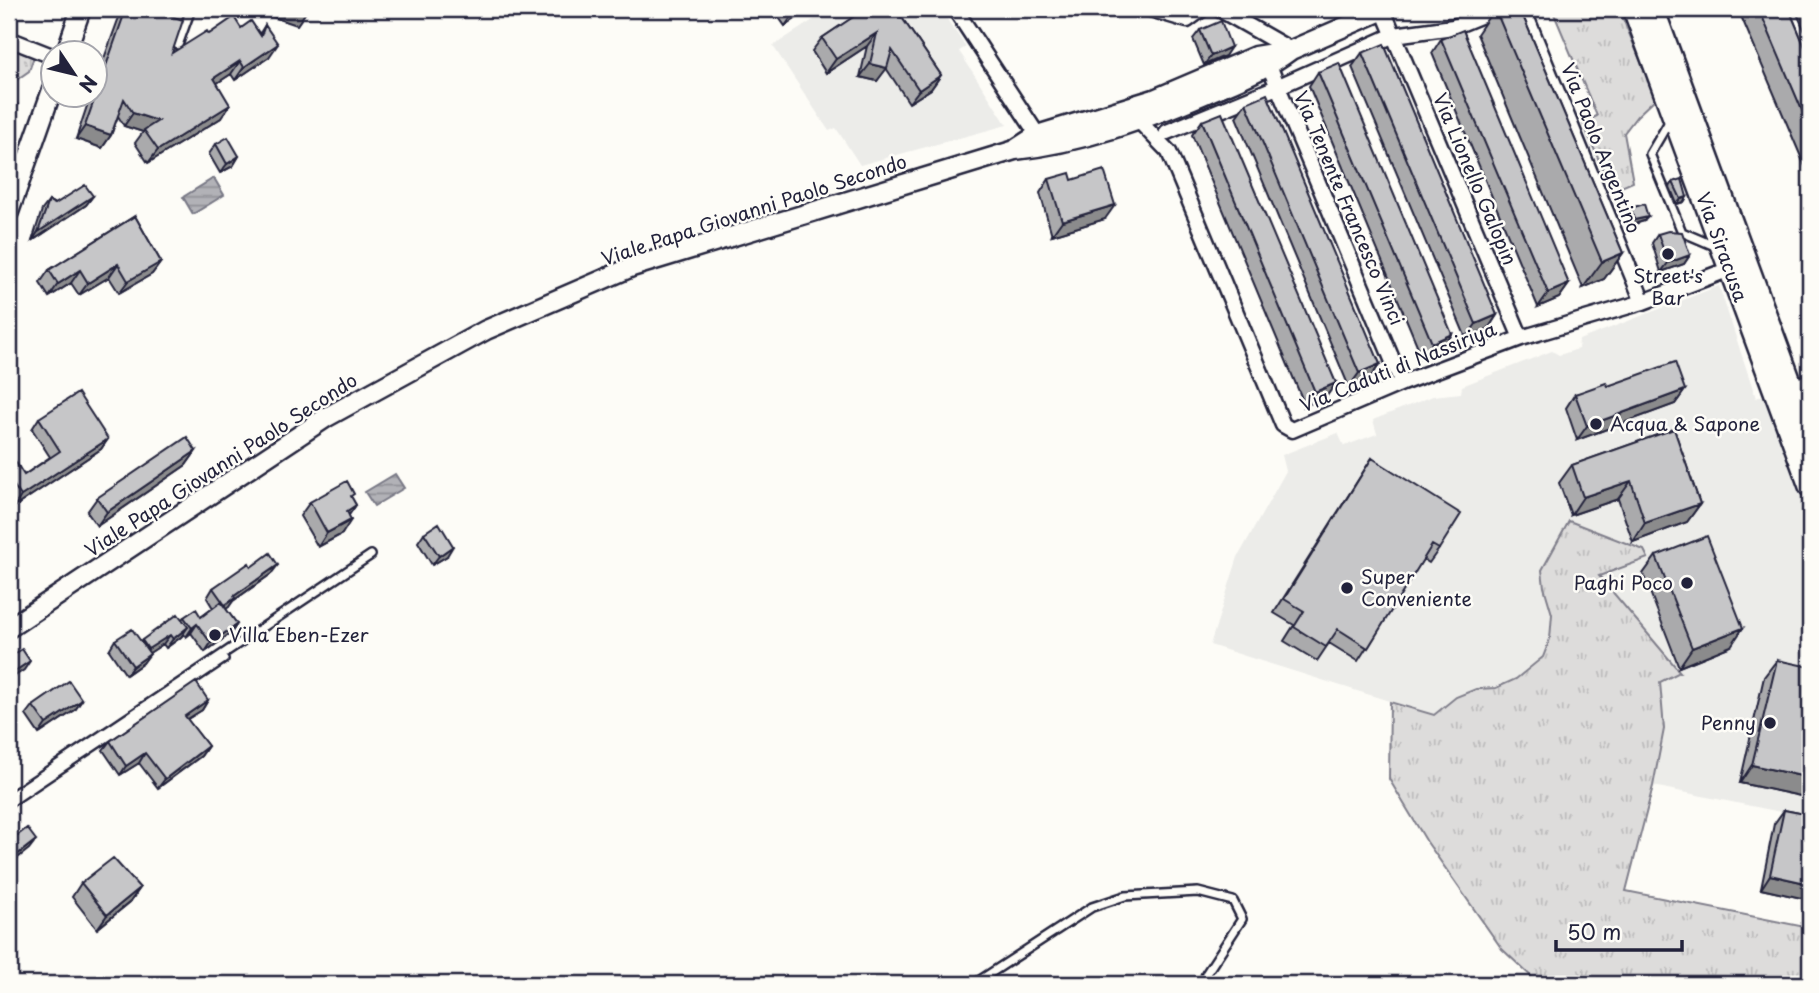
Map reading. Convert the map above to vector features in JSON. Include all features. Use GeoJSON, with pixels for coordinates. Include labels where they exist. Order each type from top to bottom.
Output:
{"type":"FeatureCollection","features":[{"type":"Feature","properties":{"kind":"main road","name":"Via Siracusa"},"geometry":{"type":"LineString","coordinates":[[1634,9],[1810,486]]}},
{"type":"Feature","properties":{"kind":"main road","name":"Via Siracusa"},"geometry":{"type":"LineString","coordinates":[[1653,9],[1801,381],[1810,436]]}},
{"type":"Feature","properties":{"kind":"street"},"geometry":{"type":"LineString","coordinates":[[71,38],[81,9]]}},
{"type":"Feature","properties":{"kind":"street"},"geometry":{"type":"LineString","coordinates":[[955,9],[1040,141]]}},
{"type":"Feature","properties":{"kind":"street"},"geometry":{"type":"LineString","coordinates":[[1150,9],[1187,20],[1202,9]]}},
{"type":"Feature","properties":{"kind":"street"},"geometry":{"type":"LineString","coordinates":[[1219,9],[1291,50]]}},
{"type":"Feature","properties":{"kind":"street"},"geometry":{"type":"LineString","coordinates":[[1040,141],[1157,119],[1277,87],[1394,35],[1453,27],[1497,9]]}},
{"type":"Feature","properties":{"kind":"street","name":"Via Paolo Argentino"},"geometry":{"type":"LineString","coordinates":[[1523,9],[1643,302]]}},
{"type":"Feature","properties":{"kind":"street"},"geometry":{"type":"LineString","coordinates":[[1157,119],[1266,61],[1386,13]]}},
{"type":"Feature","properties":{"kind":"street","name":"Via Lionello Galopin"},"geometry":{"type":"LineString","coordinates":[[1386,13],[1521,338]]}},
{"type":"Feature","properties":{"kind":"street"},"geometry":{"type":"LineString","coordinates":[[9,40],[38,51]]}},
{"type":"Feature","properties":{"kind":"street"},"geometry":{"type":"LineString","coordinates":[[1040,141],[1087,119],[1154,99],[1226,69],[1266,61]]}},
{"type":"Feature","properties":{"kind":"street","name":"Via Tenente Francesco Vinci"},"geometry":{"type":"LineString","coordinates":[[1266,61],[1402,383]]}},
{"type":"Feature","properties":{"kind":"street"},"geometry":{"type":"LineString","coordinates":[[1157,119],[1164,103],[1205,87],[1226,69]]}},
{"type":"Feature","properties":{"kind":"street"},"geometry":{"type":"LineString","coordinates":[[9,212],[46,108]]}},
{"type":"Feature","properties":{"kind":"street"},"geometry":{"type":"LineString","coordinates":[[1087,119],[1111,122],[1141,112],[1157,119]]}},
{"type":"Feature","properties":{"kind":"street","name":"Via Caduti di Nassiriya"},"geometry":{"type":"LineString","coordinates":[[1157,119],[1283,425],[1292,430],[1402,383],[1521,338],[1643,302],[1726,259]]}},
{"type":"Feature","properties":{"kind":"street","name":"Viale Papa Giovanni Paolo Secondo"},"geometry":{"type":"LineString","coordinates":[[9,628],[327,417],[486,330],[632,267],[1040,141]]}},
{"type":"Feature","properties":{"kind":"lane"},"geometry":{"type":"LineString","coordinates":[[178,45],[191,9]]}},
{"type":"Feature","properties":{"kind":"lane"},"geometry":{"type":"LineString","coordinates":[[1673,116],[1650,154],[1682,232],[1726,259]]}},
{"type":"Feature","properties":{"kind":"lane"},"geometry":{"type":"LineString","coordinates":[[9,797],[371,555]]}},
{"type":"Feature","properties":{"kind":"lane"},"geometry":{"type":"LineString","coordinates":[[9,803],[224,659],[221,656]]}},
{"type":"Feature","properties":{"kind":"lane"},"geometry":{"type":"LineString","coordinates":[[974,984],[1092,907],[1125,896],[1198,892],[1233,901],[1242,919],[1206,974],[1205,984]]}},
{"type":"Feature","properties":{"kind":"path"},"geometry":{"type":"LineString","coordinates":[[1386,13],[1415,9]]}},
{"type":"Feature","properties":{"kind":"shaded area"},"geometry":{"type":"Polygon","coordinates":[[[830,9],[919,9],[944,15],[966,47],[959,51],[1007,125],[860,165],[836,128],[829,131],[773,46],[830,9]]]}},
{"type":"Feature","properties":{"kind":"shaded area"},"geometry":{"type":"Polygon","coordinates":[[[214,178],[224,195],[193,214],[183,197],[214,178]]]}},
{"type":"Feature","properties":{"kind":"shaded area"},"geometry":{"type":"Polygon","coordinates":[[[1719,286],[1756,398],[1810,382],[1810,818],[1653,786],[1664,729],[1660,682],[1680,672],[1599,576],[1648,557],[1569,522],[1542,570],[1552,614],[1550,639],[1543,657],[1516,679],[1496,688],[1476,689],[1457,697],[1434,715],[1210,645],[1238,557],[1286,471],[1282,455],[1338,433],[1344,446],[1377,434],[1373,420],[1433,396],[1461,393],[1462,386],[1552,351],[1559,355],[1578,349],[1579,340],[1719,286]]]}},
{"type":"Feature","properties":{"kind":"shaded area"},"geometry":{"type":"Polygon","coordinates":[[[395,474],[404,488],[374,506],[365,492],[395,474]]]}},
{"type":"Feature","properties":{"kind":"green space"},"geometry":{"type":"Polygon","coordinates":[[[1552,9],[1619,9],[1656,98],[1624,133],[1633,182],[1612,191],[1583,123],[1597,116],[1552,9]]]}},
{"type":"Feature","properties":{"kind":"green space"},"geometry":{"type":"Polygon","coordinates":[[[9,47],[34,56],[29,71],[9,85],[9,47]]]}},
{"type":"Feature","properties":{"kind":"green space"},"geometry":{"type":"Polygon","coordinates":[[[1569,521],[1644,550],[1648,558],[1599,576],[1680,672],[1660,682],[1664,729],[1653,786],[1626,891],[1810,928],[1810,984],[1552,984],[1535,980],[1502,949],[1427,842],[1389,779],[1390,702],[1434,715],[1456,697],[1476,689],[1496,688],[1516,679],[1543,657],[1550,639],[1552,614],[1542,570],[1569,521]]]}},
{"type":"Feature","properties":{"kind":"building"},"geometry":{"type":"Polygon","coordinates":[[[126,9],[158,9],[157,11],[183,20],[172,53],[207,31],[209,34],[234,17],[241,28],[251,21],[261,36],[265,25],[278,44],[244,67],[240,61],[214,78],[230,105],[158,150],[144,130],[158,121],[133,113],[124,99],[111,135],[85,126],[91,108],[108,108],[108,60],[126,9]]]}},
{"type":"Feature","properties":{"kind":"building"},"geometry":{"type":"Polygon","coordinates":[[[865,9],[896,9],[941,75],[919,90],[892,50],[887,68],[870,64],[877,33],[836,59],[822,38],[865,9]]]}},
{"type":"Feature","properties":{"kind":"building"},"geometry":{"type":"Polygon","coordinates":[[[1495,9],[1520,9],[1623,253],[1602,262],[1495,9]]]}},
{"type":"Feature","properties":{"kind":"building"},"geometry":{"type":"Polygon","coordinates":[[[1759,9],[1789,9],[1810,59],[1810,129],[1759,9]]]}},
{"type":"Feature","properties":{"kind":"building"},"geometry":{"type":"Polygon","coordinates":[[[1221,21],[1231,47],[1211,56],[1200,30],[1221,21]]]}},
{"type":"Feature","properties":{"kind":"building"},"geometry":{"type":"Polygon","coordinates":[[[1463,30],[1569,284],[1548,293],[1441,39],[1463,30]]]}},
{"type":"Feature","properties":{"kind":"building"},"geometry":{"type":"Polygon","coordinates":[[[1384,44],[1497,315],[1476,324],[1362,53],[1384,44]]]}},
{"type":"Feature","properties":{"kind":"building"},"geometry":{"type":"Polygon","coordinates":[[[1339,63],[1452,334],[1432,343],[1318,72],[1339,63]]]}},
{"type":"Feature","properties":{"kind":"building"},"geometry":{"type":"Polygon","coordinates":[[[9,92],[18,105],[9,112],[9,92]]]}},
{"type":"Feature","properties":{"kind":"building"},"geometry":{"type":"Polygon","coordinates":[[[1267,94],[1380,364],[1359,373],[1246,103],[1267,94]]]}},
{"type":"Feature","properties":{"kind":"building"},"geometry":{"type":"Polygon","coordinates":[[[1222,113],[1336,383],[1315,392],[1202,121],[1222,113]]]}},
{"type":"Feature","properties":{"kind":"building"},"geometry":{"type":"Polygon","coordinates":[[[228,137],[239,156],[227,164],[216,144],[228,137]]]}},
{"type":"Feature","properties":{"kind":"building"},"geometry":{"type":"Polygon","coordinates":[[[1104,170],[1115,205],[1062,221],[1049,179],[1070,173],[1072,180],[1104,170]]]}},
{"type":"Feature","properties":{"kind":"building"},"geometry":{"type":"Polygon","coordinates":[[[1682,179],[1687,197],[1681,199],[1673,182],[1682,179]]]}},
{"type":"Feature","properties":{"kind":"building"},"geometry":{"type":"Polygon","coordinates":[[[85,185],[93,196],[38,232],[49,201],[55,204],[85,185]]]}},
{"type":"Feature","properties":{"kind":"building"},"geometry":{"type":"Polygon","coordinates":[[[1644,204],[1648,217],[1634,220],[1631,208],[1644,204]]]}},
{"type":"Feature","properties":{"kind":"building"},"geometry":{"type":"Polygon","coordinates":[[[135,216],[161,262],[128,281],[118,264],[88,283],[80,270],[58,284],[49,270],[135,216]]]}},
{"type":"Feature","properties":{"kind":"building"},"geometry":{"type":"Polygon","coordinates":[[[1668,231],[1682,232],[1690,255],[1668,263],[1658,234],[1668,231]]]}},
{"type":"Feature","properties":{"kind":"building"},"geometry":{"type":"Polygon","coordinates":[[[1675,362],[1685,390],[1587,426],[1575,394],[1606,383],[1608,386],[1675,362]]]}},
{"type":"Feature","properties":{"kind":"building"},"geometry":{"type":"Polygon","coordinates":[[[78,393],[108,439],[21,496],[12,483],[9,485],[9,465],[15,461],[24,475],[60,451],[39,418],[78,393]]]}},
{"type":"Feature","properties":{"kind":"building"},"geometry":{"type":"Polygon","coordinates":[[[1674,429],[1700,504],[1645,523],[1631,481],[1583,497],[1572,465],[1674,429]]]}},
{"type":"Feature","properties":{"kind":"building"},"geometry":{"type":"Polygon","coordinates":[[[187,437],[196,451],[107,512],[97,498],[187,437]]]}},
{"type":"Feature","properties":{"kind":"building","name":"Super Conveniente"},"geometry":{"type":"Polygon","coordinates":[[[1372,458],[1461,514],[1439,549],[1432,545],[1368,648],[1338,629],[1326,647],[1294,627],[1304,611],[1284,599],[1372,458]]]}},
{"type":"Feature","properties":{"kind":"building"},"geometry":{"type":"Polygon","coordinates":[[[347,481],[356,505],[347,511],[351,520],[327,533],[310,502],[347,481]]]}},
{"type":"Feature","properties":{"kind":"building"},"geometry":{"type":"Polygon","coordinates":[[[439,523],[453,546],[439,556],[424,533],[439,523]]]}},
{"type":"Feature","properties":{"kind":"building"},"geometry":{"type":"Polygon","coordinates":[[[1707,536],[1743,628],[1692,648],[1656,556],[1707,536]]]}},
{"type":"Feature","properties":{"kind":"building"},"geometry":{"type":"Polygon","coordinates":[[[270,553],[278,565],[225,605],[213,588],[249,563],[251,567],[270,553]]]}},
{"type":"Feature","properties":{"kind":"building"},"geometry":{"type":"Polygon","coordinates":[[[221,602],[237,624],[211,643],[197,624],[192,628],[184,617],[196,609],[201,617],[221,602]]]}},
{"type":"Feature","properties":{"kind":"building"},"geometry":{"type":"Polygon","coordinates":[[[178,614],[188,627],[173,639],[170,635],[148,649],[142,640],[178,614]]]}},
{"type":"Feature","properties":{"kind":"building"},"geometry":{"type":"Polygon","coordinates":[[[132,629],[150,654],[133,666],[115,640],[132,629]]]}},
{"type":"Feature","properties":{"kind":"building"},"geometry":{"type":"Polygon","coordinates":[[[22,649],[30,661],[9,675],[9,658],[22,649]]]}},
{"type":"Feature","properties":{"kind":"building"},"geometry":{"type":"Polygon","coordinates":[[[1777,660],[1810,667],[1810,778],[1752,765],[1777,660]]]}},
{"type":"Feature","properties":{"kind":"building"},"geometry":{"type":"Polygon","coordinates":[[[69,681],[82,700],[46,724],[33,706],[69,681]]]}},
{"type":"Feature","properties":{"kind":"building"},"geometry":{"type":"Polygon","coordinates":[[[196,682],[208,700],[185,716],[208,746],[165,779],[145,753],[126,766],[110,741],[196,682]]]}},
{"type":"Feature","properties":{"kind":"building"},"geometry":{"type":"Polygon","coordinates":[[[1784,810],[1810,815],[1810,884],[1770,875],[1784,810]]]}},
{"type":"Feature","properties":{"kind":"building"},"geometry":{"type":"Polygon","coordinates":[[[27,828],[36,840],[9,861],[9,842],[27,828]]]}},
{"type":"Feature","properties":{"kind":"building"},"geometry":{"type":"Polygon","coordinates":[[[113,858],[140,888],[107,915],[81,883],[113,858]]]}},
{"type":"Feature","properties":{"kind":"place","name":"Street's Bar"},"geometry":{"type":"Point","coordinates":[1668,254]}},
{"type":"Feature","properties":{"kind":"place","name":"Acqua & Sapone"},"geometry":{"type":"Point","coordinates":[1596,424]}},
{"type":"Feature","properties":{"kind":"place","name":"Paghi Poco"},"geometry":{"type":"Point","coordinates":[1687,583]}},
{"type":"Feature","properties":{"kind":"place","name":"Super Conveniente"},"geometry":{"type":"Point","coordinates":[1347,588]}},
{"type":"Feature","properties":{"kind":"place","name":"Villa Eben-Ezer"},"geometry":{"type":"Point","coordinates":[215,635]}},
{"type":"Feature","properties":{"kind":"place","name":"Penny"},"geometry":{"type":"Point","coordinates":[1770,723]}}]}
